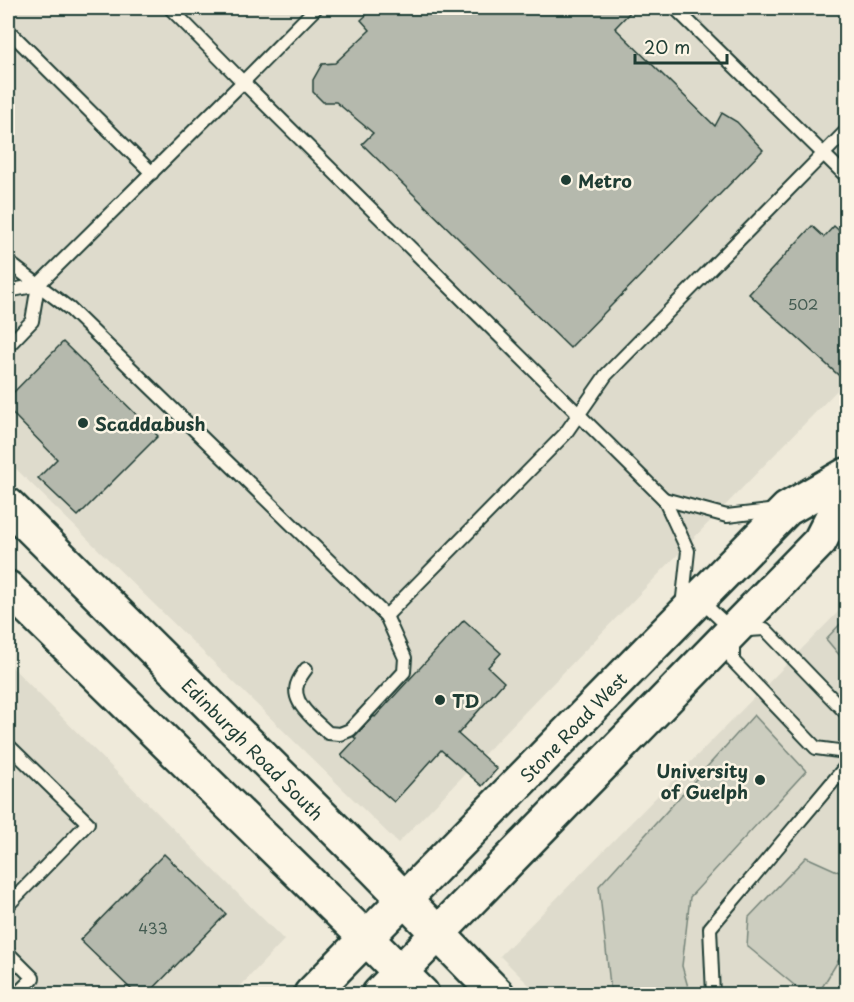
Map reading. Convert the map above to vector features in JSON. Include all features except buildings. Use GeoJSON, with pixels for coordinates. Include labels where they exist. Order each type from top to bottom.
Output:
{"type":"FeatureCollection","features":[{"type":"Feature","properties":{"kind":"main road","name":"Stone Road West"},"geometry":{"type":"LineString","coordinates":[[311,994],[787,509],[846,475]]}},
{"type":"Feature","properties":{"kind":"main road"},"geometry":{"type":"LineString","coordinates":[[8,588],[366,938],[400,987],[439,934],[820,541],[846,490]]}},
{"type":"Feature","properties":{"kind":"main road","name":"Edinburgh Road South"},"geometry":{"type":"LineString","coordinates":[[8,505],[405,899],[496,994]]}},
{"type":"Feature","properties":{"kind":"lane"},"geometry":{"type":"LineString","coordinates":[[170,8],[664,499],[688,551],[690,608],[733,631],[765,629],[846,713]]}},
{"type":"Feature","properties":{"kind":"lane"},"geometry":{"type":"LineString","coordinates":[[8,291],[38,285],[316,8]]}},
{"type":"Feature","properties":{"kind":"lane"},"geometry":{"type":"LineString","coordinates":[[675,8],[846,176]]}},
{"type":"Feature","properties":{"kind":"lane"},"geometry":{"type":"LineString","coordinates":[[8,30],[152,172]]}},
{"type":"Feature","properties":{"kind":"lane"},"geometry":{"type":"LineString","coordinates":[[386,616],[565,434],[606,375],[846,131]]}},
{"type":"Feature","properties":{"kind":"lane"},"geometry":{"type":"LineString","coordinates":[[8,262],[77,316],[386,616],[405,658],[404,672],[350,730],[340,734],[328,733],[298,703],[295,694],[297,682],[306,669]]}},
{"type":"Feature","properties":{"kind":"lane"},"geometry":{"type":"LineString","coordinates":[[8,346],[32,321],[38,285]]}},
{"type":"Feature","properties":{"kind":"lane"},"geometry":{"type":"LineString","coordinates":[[664,499],[727,516],[787,509]]}},
{"type":"Feature","properties":{"kind":"lane"},"geometry":{"type":"LineString","coordinates":[[733,631],[733,661],[816,748],[846,752]]}},
{"type":"Feature","properties":{"kind":"lane"},"geometry":{"type":"LineString","coordinates":[[8,745],[88,824],[8,905]]}},
{"type":"Feature","properties":{"kind":"lane"},"geometry":{"type":"LineString","coordinates":[[713,994],[710,928],[846,766]]}},
{"type":"Feature","properties":{"kind":"lane"},"geometry":{"type":"LineString","coordinates":[[8,953],[33,978],[16,994]]}},
{"type":"Feature","properties":{"kind":"shaded area"},"geometry":{"type":"Polygon","coordinates":[[[8,8],[846,8],[846,381],[398,843],[8,461],[8,8]]]}},
{"type":"Feature","properties":{"kind":"shaded area","name":"University of Guelph"},"geometry":{"type":"Polygon","coordinates":[[[846,604],[846,994],[538,994],[500,956],[846,604]]]}},
{"type":"Feature","properties":{"kind":"shaded area"},"geometry":{"type":"Polygon","coordinates":[[[846,618],[846,663],[826,639],[846,618]]]}},
{"type":"Feature","properties":{"kind":"shaded area"},"geometry":{"type":"Polygon","coordinates":[[[8,663],[284,940],[233,994],[8,994],[8,663]]]}},
{"type":"Feature","properties":{"kind":"shaded area"},"geometry":{"type":"Polygon","coordinates":[[[754,715],[806,771],[690,897],[682,966],[690,994],[611,994],[599,886],[754,715]]]}},
{"type":"Feature","properties":{"kind":"shaded area"},"geometry":{"type":"Polygon","coordinates":[[[806,857],[846,875],[846,948],[818,994],[805,994],[747,946],[749,917],[806,857]]]}},
{"type":"Feature","properties":{"kind":"place","name":"Metro"},"geometry":{"type":"Point","coordinates":[566,180]}},
{"type":"Feature","properties":{"kind":"place","name":"Scaddabush"},"geometry":{"type":"Point","coordinates":[83,423]}},
{"type":"Feature","properties":{"kind":"place","name":"TD"},"geometry":{"type":"Point","coordinates":[440,700]}},
{"type":"Feature","properties":{"kind":"place","name":"University of Guelph"},"geometry":{"type":"Point","coordinates":[760,780]}}]}
